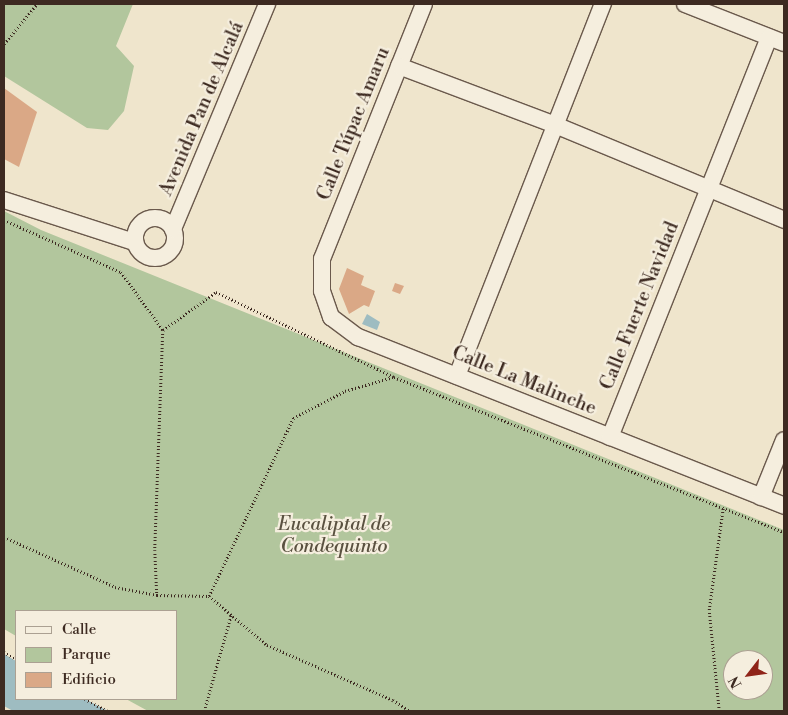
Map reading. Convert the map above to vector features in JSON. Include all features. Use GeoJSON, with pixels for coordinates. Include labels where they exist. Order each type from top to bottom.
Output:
{"type":"FeatureCollection","features":[{"type":"Feature","properties":{"kind":"street","name":"Avenida Pan de Alcalá"},"geometry":{"type":"LineString","coordinates":[[173,229],[267,4]]}},
{"type":"Feature","properties":{"kind":"street","name":"Calle Túpac Amaru"},"geometry":{"type":"LineString","coordinates":[[322,259],[424,4]]}},
{"type":"Feature","properties":{"kind":"street"},"geometry":{"type":"LineString","coordinates":[[457,376],[504,251],[603,4]]}},
{"type":"Feature","properties":{"kind":"street"},"geometry":{"type":"LineString","coordinates":[[685,4],[777,40]]}},
{"type":"Feature","properties":{"kind":"street","name":"Calle Fuerte Navidad"},"geometry":{"type":"LineString","coordinates":[[610,437],[708,189],[777,40]]}},
{"type":"Feature","properties":{"kind":"street"},"geometry":{"type":"LineString","coordinates":[[399,66],[555,125],[784,220]]}},
{"type":"Feature","properties":{"kind":"street"},"geometry":{"type":"LineString","coordinates":[[4,200],[134,242],[141,254],[154,259],[168,254],[175,243],[173,229],[162,219],[148,219],[137,228],[134,242]]}},
{"type":"Feature","properties":{"kind":"street","name":"Calle La Malinche"},"geometry":{"type":"LineString","coordinates":[[322,259],[322,291],[330,317],[358,337],[784,506]]}},
{"type":"Feature","properties":{"kind":"street"},"geometry":{"type":"LineString","coordinates":[[762,497],[784,440]]}},
{"type":"Feature","properties":{"kind":"path"},"geometry":{"type":"LineString","coordinates":[[4,44],[38,4]]}},
{"type":"Feature","properties":{"kind":"path"},"geometry":{"type":"LineString","coordinates":[[4,220],[121,272],[163,330],[155,550],[157,595]]}},
{"type":"Feature","properties":{"kind":"path"},"geometry":{"type":"LineString","coordinates":[[163,330],[216,292],[394,377],[784,532]]}},
{"type":"Feature","properties":{"kind":"path"},"geometry":{"type":"LineString","coordinates":[[209,596],[293,418],[345,391],[394,377]]}},
{"type":"Feature","properties":{"kind":"path"},"geometry":{"type":"LineString","coordinates":[[719,711],[709,610],[723,508]]}},
{"type":"Feature","properties":{"kind":"path"},"geometry":{"type":"LineString","coordinates":[[4,537],[115,587],[157,595],[209,596],[267,645],[393,700],[410,711]]}},
{"type":"Feature","properties":{"kind":"path"},"geometry":{"type":"LineString","coordinates":[[204,711],[231,615]]}},
{"type":"Feature","properties":{"kind":"path"},"geometry":{"type":"LineString","coordinates":[[4,652],[15,658]]}},
{"type":"Feature","properties":{"kind":"path"},"geometry":{"type":"LineString","coordinates":[[87,700],[108,711]]}},
{"type":"Feature","properties":{"kind":"green space"},"geometry":{"type":"Polygon","coordinates":[[[4,4],[133,4],[116,46],[134,66],[124,111],[108,130],[87,128],[4,76],[4,4]]]}},
{"type":"Feature","properties":{"kind":"green space","name":"Eucaliptal de Condequinto"},"geometry":{"type":"Polygon","coordinates":[[[4,211],[41,230],[784,530],[784,711],[148,711],[128,700],[178,700],[178,610],[15,610],[15,635],[4,629],[4,211]]]}},
{"type":"Feature","properties":{"kind":"water"},"geometry":{"type":"Polygon","coordinates":[[[367,314],[380,322],[377,330],[362,324],[367,314]]]}},
{"type":"Feature","properties":{"kind":"water"},"geometry":{"type":"Polygon","coordinates":[[[4,654],[15,660],[15,700],[87,700],[108,711],[13,711],[4,706],[4,654]]]}},
{"type":"Feature","properties":{"kind":"building"},"geometry":{"type":"Polygon","coordinates":[[[4,88],[37,112],[19,167],[4,159],[4,88]]]}},
{"type":"Feature","properties":{"kind":"building"},"geometry":{"type":"Polygon","coordinates":[[[347,268],[364,276],[361,285],[375,291],[369,307],[364,305],[349,314],[339,289],[347,268]]]}},
{"type":"Feature","properties":{"kind":"building"},"geometry":{"type":"Polygon","coordinates":[[[395,283],[404,286],[400,294],[392,291],[395,283]]]}}]}
